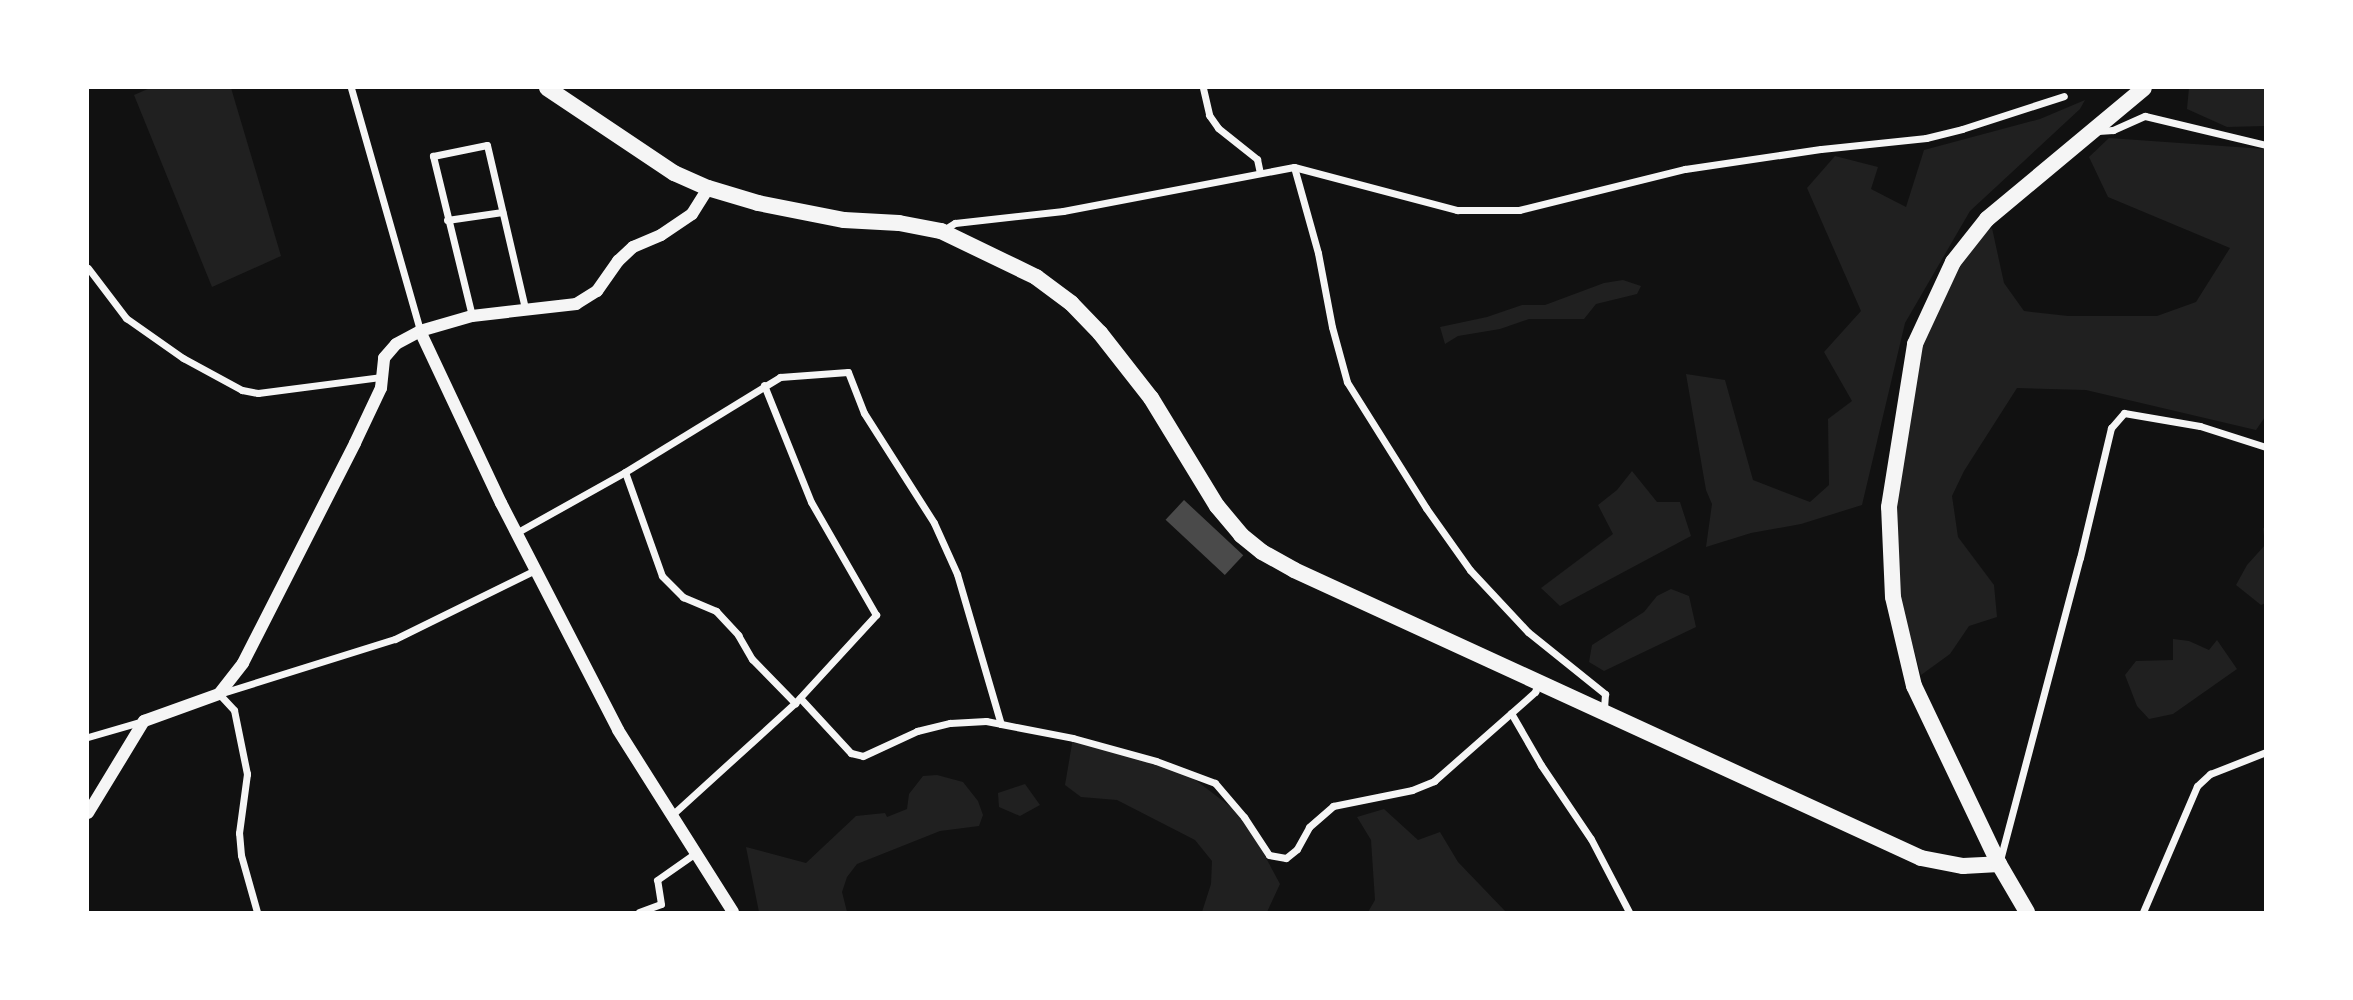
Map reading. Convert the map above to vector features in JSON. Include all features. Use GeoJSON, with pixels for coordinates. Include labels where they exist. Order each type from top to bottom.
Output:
{"type":"FeatureCollection","features":[{"type":"Feature","properties":{"kind":"highway"},"geometry":{"type":"LineString","coordinates":[[547,88],[674,173],[708,188],[758,203],[844,220],[899,223],[941,231],[1036,277],[1071,303],[1100,332],[1151,398],[1217,506],[1241,535],[1262,552],[1357,600],[1604,710],[1921,858],[1963,866],[1999,864]]}},
{"type":"Feature","properties":{"kind":"highway"},"geometry":{"type":"LineString","coordinates":[[2027,912],[1999,864],[1914,686],[1893,597],[1889,507],[1915,344],[1953,261],[1987,219],[2144,88]]}},
{"type":"Feature","properties":{"kind":"street"},"geometry":{"type":"LineString","coordinates":[[351,88],[420,331],[516,533],[618,730],[733,912]]}},
{"type":"Feature","properties":{"kind":"street"},"geometry":{"type":"LineString","coordinates":[[1203,88],[1209,115],[1219,128],[1257,159],[1260,173]]}},
{"type":"Feature","properties":{"kind":"street"},"geometry":{"type":"LineString","coordinates":[[941,231],[955,223],[1063,211],[1294,167],[1457,210],[1519,210],[1685,169],[1821,149],[1926,138],[1962,130],[2064,96]]}},
{"type":"Feature","properties":{"kind":"street"},"geometry":{"type":"LineString","coordinates":[[2091,132],[2113,130],[2145,116],[2266,145]]}},
{"type":"Feature","properties":{"kind":"street"},"geometry":{"type":"LineString","coordinates":[[472,316],[433,156],[487,145],[526,309]]}},
{"type":"Feature","properties":{"kind":"street"},"geometry":{"type":"LineString","coordinates":[[1294,167],[1318,253],[1332,327],[1347,382],[1426,508],[1470,569],[1528,632],[1605,694],[1604,710]]}},
{"type":"Feature","properties":{"kind":"street"},"geometry":{"type":"LineString","coordinates":[[219,694],[243,663],[355,443],[381,388],[384,358],[396,344],[420,331],[472,316],[576,304],[597,291],[618,261],[633,247],[661,235],[692,214],[708,188]]}},
{"type":"Feature","properties":{"kind":"street"},"geometry":{"type":"LineString","coordinates":[[447,220],[502,212]]}},
{"type":"Feature","properties":{"kind":"street"},"geometry":{"type":"LineString","coordinates":[[88,268],[126,318],[183,358],[242,390],[258,393],[382,377]]}},
{"type":"Feature","properties":{"kind":"street"},"geometry":{"type":"LineString","coordinates":[[516,533],[625,472],[780,377],[848,372],[864,413],[934,523],[957,573],[1001,724]]}},
{"type":"Feature","properties":{"kind":"street"},"geometry":{"type":"LineString","coordinates":[[673,814],[798,701],[876,615],[811,502],[764,385]]}},
{"type":"Feature","properties":{"kind":"street"},"geometry":{"type":"LineString","coordinates":[[1999,864],[2080,558],[2111,428],[2124,413],[2200,426],[2266,447]]}},
{"type":"Feature","properties":{"kind":"street"},"geometry":{"type":"LineString","coordinates":[[625,472],[663,576],[682,597],[716,611],[738,635],[752,659],[850,752],[863,756],[917,730],[950,723],[986,721],[1073,738],[1144,757],[1215,783],[1244,817],[1269,855],[1286,858],[1297,849],[1309,827],[1333,806],[1412,790],[1434,781],[1535,692],[1538,682]]}},
{"type":"Feature","properties":{"kind":"street"},"geometry":{"type":"LineString","coordinates":[[88,737],[395,639],[535,570]]}},
{"type":"Feature","properties":{"kind":"street"},"geometry":{"type":"LineString","coordinates":[[219,694],[234,710],[247,774],[239,833],[241,855],[257,912]]}},
{"type":"Feature","properties":{"kind":"street"},"geometry":{"type":"LineString","coordinates":[[1511,713],[1541,765],[1591,839],[1629,912]]}},
{"type":"Feature","properties":{"kind":"street"},"geometry":{"type":"LineString","coordinates":[[88,813],[144,721]]}},
{"type":"Feature","properties":{"kind":"street"},"geometry":{"type":"LineString","coordinates":[[2143,912],[2197,786],[2210,774],[2266,752]]}},
{"type":"Feature","properties":{"kind":"street"},"geometry":{"type":"LineString","coordinates":[[639,912],[662,904],[657,880],[697,852]]}},
{"type":"Feature","properties":{"kind":"shaded area"},"geometry":{"type":"Polygon","coordinates":[[[150,88],[231,88],[281,256],[212,287],[134,95],[150,88]]]}},
{"type":"Feature","properties":{"kind":"shaded area"},"geometry":{"type":"Polygon","coordinates":[[[2189,88],[2265,88],[2265,126],[2227,127],[2187,109],[2189,88]]]}},
{"type":"Feature","properties":{"kind":"shaded area"},"geometry":{"type":"Polygon","coordinates":[[[2085,100],[2080,109],[1970,211],[1905,323],[1862,505],[1801,524],[1751,533],[1706,547],[1712,504],[1706,490],[1686,374],[1725,380],[1753,480],[1810,502],[1829,485],[1828,419],[1852,401],[1824,352],[1861,311],[1807,188],[1835,156],[1878,167],[1871,189],[1906,207],[1924,150],[2040,119],[2085,100]]]}},
{"type":"Feature","properties":{"kind":"shaded area"},"geometry":{"type":"Polygon","coordinates":[[[2109,138],[2265,149],[2265,417],[2256,430],[2086,390],[2017,388],[1964,471],[1952,496],[1958,537],[1994,585],[1997,617],[1969,626],[1950,654],[1921,675],[1898,593],[1898,453],[1912,363],[1972,238],[1992,228],[2004,283],[2024,311],[2068,316],[2157,316],[2196,302],[2230,248],[2108,197],[2089,157],[2109,138]]]}},
{"type":"Feature","properties":{"kind":"shaded area"},"geometry":{"type":"Polygon","coordinates":[[[1623,280],[1641,286],[1637,294],[1596,304],[1584,319],[1529,319],[1500,329],[1458,336],[1445,344],[1440,327],[1487,317],[1522,305],[1545,305],[1604,283],[1623,280]]]}},
{"type":"Feature","properties":{"kind":"shaded area"},"geometry":{"type":"Polygon","coordinates":[[[1632,471],[1657,502],[1680,502],[1691,536],[1560,606],[1541,588],[1613,534],[1598,505],[1617,490],[1632,471]]]}},
{"type":"Feature","properties":{"kind":"shaded area"},"geometry":{"type":"Polygon","coordinates":[[[2263,528],[2266,529],[2266,603],[2261,605],[2236,585],[2247,565],[2265,545],[2263,528]]]}},
{"type":"Feature","properties":{"kind":"shaded area"},"geometry":{"type":"Polygon","coordinates":[[[1671,589],[1689,596],[1696,627],[1604,671],[1589,662],[1592,645],[1644,612],[1657,596],[1671,589]]]}},
{"type":"Feature","properties":{"kind":"shaded area"},"geometry":{"type":"Polygon","coordinates":[[[2173,639],[2189,641],[2209,650],[2217,640],[2237,669],[2173,714],[2149,719],[2137,706],[2125,675],[2136,661],[2173,660],[2173,639]]]}},
{"type":"Feature","properties":{"kind":"shaded area"},"geometry":{"type":"Polygon","coordinates":[[[1073,738],[1181,769],[1244,817],[1280,884],[1267,912],[1202,912],[1211,884],[1212,861],[1195,840],[1117,800],[1081,797],[1065,785],[1073,738]]]}},
{"type":"Feature","properties":{"kind":"shaded area"},"geometry":{"type":"Polygon","coordinates":[[[937,775],[963,782],[978,801],[983,815],[979,826],[940,831],[857,864],[847,877],[842,892],[847,912],[759,912],[746,847],[806,863],[856,816],[885,813],[887,817],[907,809],[909,794],[923,776],[937,775]]]}},
{"type":"Feature","properties":{"kind":"shaded area"},"geometry":{"type":"Polygon","coordinates":[[[1025,784],[1040,805],[1020,816],[999,807],[998,793],[1025,784]]]}},
{"type":"Feature","properties":{"kind":"shaded area"},"geometry":{"type":"Polygon","coordinates":[[[1384,809],[1418,840],[1440,832],[1458,862],[1506,912],[1368,912],[1375,900],[1371,840],[1357,817],[1384,809]]]}},
{"type":"Feature","properties":{"kind":"building"},"geometry":{"type":"Polygon","coordinates":[[[1184,500],[1243,555],[1225,575],[1166,520],[1184,500]]]}}]}
